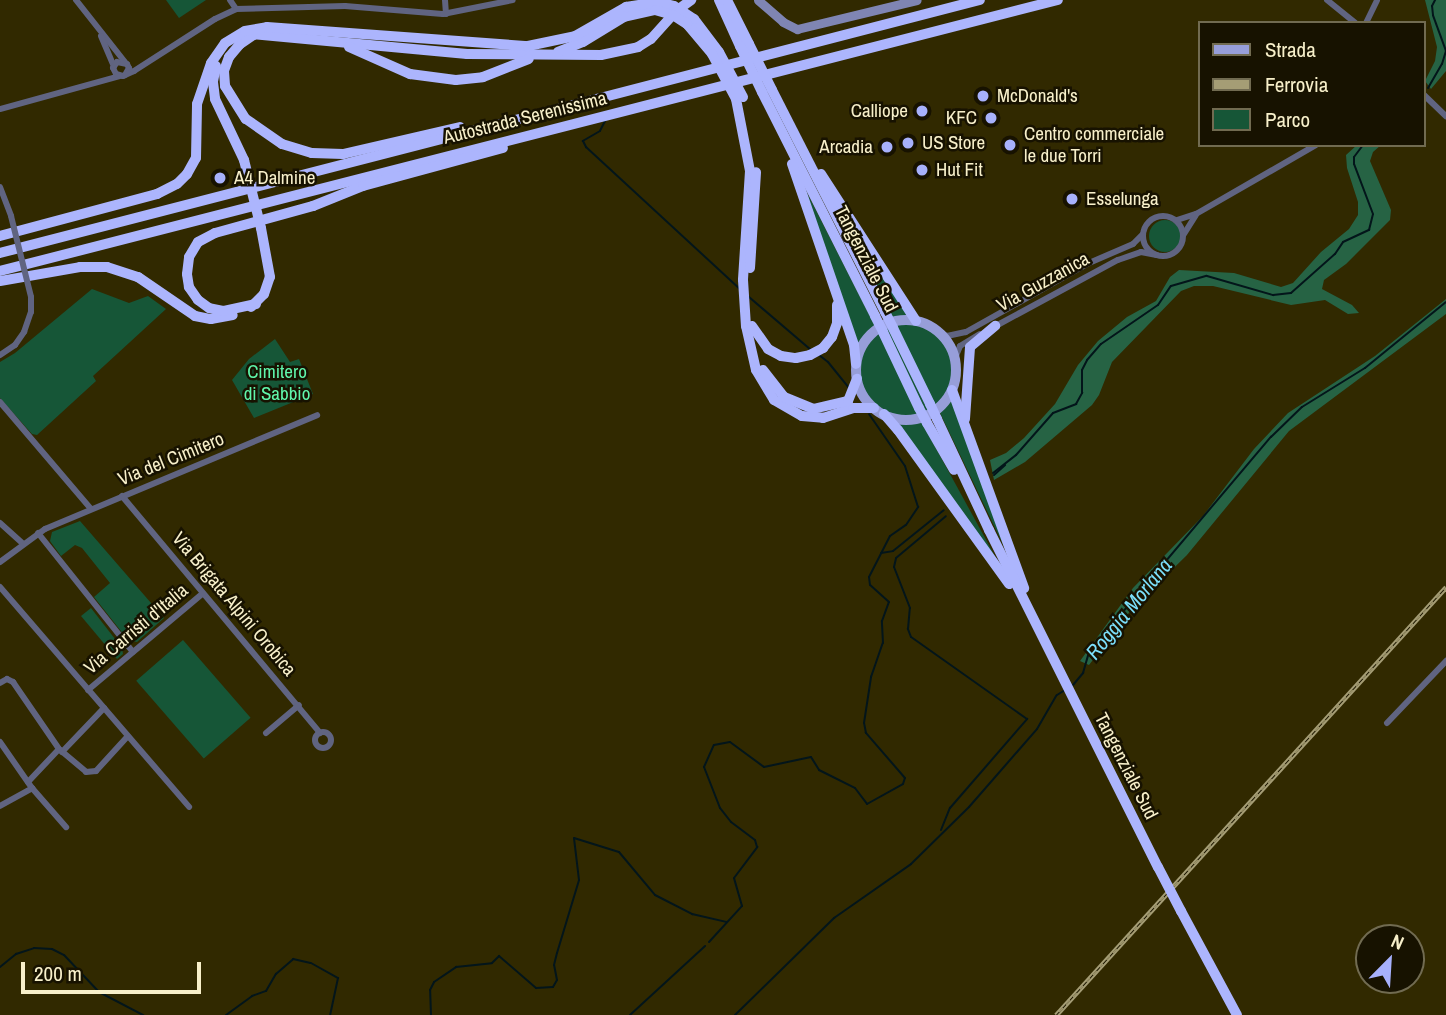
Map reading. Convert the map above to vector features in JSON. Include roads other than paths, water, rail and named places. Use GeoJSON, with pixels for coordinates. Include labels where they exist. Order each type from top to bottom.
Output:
{"type":"FeatureCollection","features":[{"type":"Feature","properties":{"kind":"highway"},"geometry":{"type":"LineString","coordinates":[[227,47],[242,36],[255,34],[467,54],[601,55],[628,51],[651,38],[676,11],[691,0]]}},
{"type":"Feature","properties":{"kind":"highway","name":"Tangenziale Sud"},"geometry":{"type":"LineString","coordinates":[[719,0],[1158,867],[1237,1015]]}},
{"type":"Feature","properties":{"kind":"highway","name":"Tangenziale Sud"},"geometry":{"type":"LineString","coordinates":[[729,0],[743,33],[744,45]]}},
{"type":"Feature","properties":{"kind":"highway","name":"Autostrada Serenissima"},"geometry":{"type":"LineString","coordinates":[[0,253],[980,0]]}},
{"type":"Feature","properties":{"kind":"highway","name":"Autostrada Serenissima"},"geometry":{"type":"LineString","coordinates":[[0,271],[1058,0]]}},
{"type":"Feature","properties":{"kind":"highway"},"geometry":{"type":"LineString","coordinates":[[329,41],[410,74],[456,80],[479,78],[583,43],[624,17],[656,6]]}},
{"type":"Feature","properties":{"kind":"highway"},"geometry":{"type":"LineString","coordinates":[[0,236],[157,194],[181,180],[196,158],[197,104],[203,84],[216,54],[233,36],[267,26],[528,46],[568,38],[626,7],[674,6],[691,22],[715,53],[739,98],[755,154],[757,188],[750,271],[752,326],[766,377],[776,391],[793,403],[813,409],[841,405],[852,397],[857,379]]}},
{"type":"Feature","properties":{"kind":"highway"},"geometry":{"type":"LineString","coordinates":[[255,34],[240,44],[229,57],[224,74],[226,90],[239,111],[253,126],[275,141],[297,150],[346,153],[458,127],[532,115]]}},
{"type":"Feature","properties":{"kind":"highway"},"geometry":{"type":"LineString","coordinates":[[0,281],[80,267],[101,267],[138,277],[185,311],[201,317],[228,317],[256,304],[270,277],[261,228],[244,160],[223,119],[214,89],[214,70],[233,36]]}},
{"type":"Feature","properties":{"kind":"highway"},"geometry":{"type":"LineString","coordinates":[[739,98],[750,170],[743,280],[746,326],[756,370],[774,400],[802,416],[823,418],[853,408],[879,411],[898,429],[1027,608]]}},
{"type":"Feature","properties":{"kind":"highway"},"geometry":{"type":"LineString","coordinates":[[785,126],[854,345],[856,364]]}},
{"type":"Feature","properties":{"kind":"highway"},"geometry":{"type":"LineString","coordinates":[[785,126],[916,321]]}},
{"type":"Feature","properties":{"kind":"highway"},"geometry":{"type":"LineString","coordinates":[[256,304],[223,311],[198,300],[188,285],[187,271],[190,257],[198,242],[221,231],[308,207],[367,185],[486,153],[560,127]]}},
{"type":"Feature","properties":{"kind":"highway"},"geometry":{"type":"LineString","coordinates":[[752,326],[768,349],[781,356],[796,358],[810,355],[822,348],[832,337],[837,323],[836,293]]}},
{"type":"Feature","properties":{"kind":"highway"},"geometry":{"type":"LineString","coordinates":[[965,429],[970,347],[995,326]]}},
{"type":"Feature","properties":{"kind":"highway"},"geometry":{"type":"LineString","coordinates":[[952,390],[1026,596],[1027,608]]}},
{"type":"Feature","properties":{"kind":"main road"},"geometry":{"type":"LineString","coordinates":[[916,321],[940,332],[955,358],[952,390],[937,409],[923,417],[907,420],[879,411],[866,400],[857,379],[856,364],[861,348],[877,329],[892,322],[916,321]]}},
{"type":"Feature","properties":{"kind":"street"},"geometry":{"type":"LineString","coordinates":[[76,0],[126,63],[129,68],[123,75]]}},
{"type":"Feature","properties":{"kind":"street"},"geometry":{"type":"LineString","coordinates":[[230,0],[236,9]]}},
{"type":"Feature","properties":{"kind":"street"},"geometry":{"type":"LineString","coordinates":[[0,109],[123,75],[236,9],[345,6],[446,14],[513,0]]}},
{"type":"Feature","properties":{"kind":"street"},"geometry":{"type":"LineString","coordinates":[[758,0],[783,22],[797,29],[917,0]]}},
{"type":"Feature","properties":{"kind":"street"},"geometry":{"type":"LineString","coordinates":[[1326,0],[1352,21]]}},
{"type":"Feature","properties":{"kind":"street"},"geometry":{"type":"LineString","coordinates":[[1367,21],[1377,0]]}},
{"type":"Feature","properties":{"kind":"street"},"geometry":{"type":"LineString","coordinates":[[445,1],[446,14]]}},
{"type":"Feature","properties":{"kind":"street"},"geometry":{"type":"LineString","coordinates":[[93,22],[114,67],[123,75]]}},
{"type":"Feature","properties":{"kind":"street"},"geometry":{"type":"LineString","coordinates":[[100,83],[117,62],[149,62]]}},
{"type":"Feature","properties":{"kind":"street"},"geometry":{"type":"LineString","coordinates":[[1425,96],[1446,116]]}},
{"type":"Feature","properties":{"kind":"street","name":"Via Guzzanica"},"geometry":{"type":"LineString","coordinates":[[940,332],[956,336],[966,332],[1089,263],[1129,246],[1143,234],[1145,226],[1154,217],[1166,215],[1177,220],[1196,214],[1312,147]]}},
{"type":"Feature","properties":{"kind":"street"},"geometry":{"type":"LineString","coordinates":[[0,187],[31,297],[30,316],[24,332],[15,345],[0,355]]}},
{"type":"Feature","properties":{"kind":"street","name":"Via Guzzanica"},"geometry":{"type":"LineString","coordinates":[[955,358],[960,346],[1118,260],[1141,252],[1157,256],[1177,252],[1196,214]]}},
{"type":"Feature","properties":{"kind":"street"},"geometry":{"type":"LineString","coordinates":[[1177,220],[1184,234]]}},
{"type":"Feature","properties":{"kind":"street"},"geometry":{"type":"LineString","coordinates":[[1143,234],[1146,247],[1157,256]]}},
{"type":"Feature","properties":{"kind":"street"},"geometry":{"type":"LineString","coordinates":[[0,402],[91,509]]}},
{"type":"Feature","properties":{"kind":"street","name":"Via del Cimitero"},"geometry":{"type":"LineString","coordinates":[[0,562],[38,533],[317,415]]}},
{"type":"Feature","properties":{"kind":"street","name":"Via Brigata Alpini Orobica"},"geometry":{"type":"LineString","coordinates":[[122,496],[320,733]]}},
{"type":"Feature","properties":{"kind":"street"},"geometry":{"type":"LineString","coordinates":[[0,523],[23,544]]}},
{"type":"Feature","properties":{"kind":"street"},"geometry":{"type":"LineString","coordinates":[[38,533],[133,652]]}},
{"type":"Feature","properties":{"kind":"street"},"geometry":{"type":"LineString","coordinates":[[0,587],[189,807]]}},
{"type":"Feature","properties":{"kind":"street","name":"Via Carristi d'Italia"},"geometry":{"type":"LineString","coordinates":[[89,690],[203,593]]}},
{"type":"Feature","properties":{"kind":"street"},"geometry":{"type":"LineString","coordinates":[[1387,723],[1446,661]]}},
{"type":"Feature","properties":{"kind":"street"},"geometry":{"type":"LineString","coordinates":[[0,683],[7,679],[13,681],[61,751],[85,772],[93,773],[128,736]]}},
{"type":"Feature","properties":{"kind":"street"},"geometry":{"type":"LineString","coordinates":[[266,733],[299,705]]}},
{"type":"Feature","properties":{"kind":"street"},"geometry":{"type":"LineString","coordinates":[[0,806],[30,785],[104,708]]}},
{"type":"Feature","properties":{"kind":"street"},"geometry":{"type":"LineString","coordinates":[[0,742],[30,785],[66,828]]}},
{"type":"Feature","properties":{"kind":"waterway"},"geometry":{"type":"LineString","coordinates":[[1428,88],[1446,51],[1433,15],[1432,6],[1435,0]]}},
{"type":"Feature","properties":{"kind":"waterway"},"geometry":{"type":"LineString","coordinates":[[605,121],[600,131],[583,141],[586,147],[740,289]]}},
{"type":"Feature","properties":{"kind":"waterway"},"geometry":{"type":"LineString","coordinates":[[993,473],[1016,455],[1053,413],[1076,404],[1082,393],[1082,370],[1087,360],[1101,344],[1158,305],[1171,286],[1207,276],[1273,295],[1291,293],[1335,254],[1343,242],[1369,230],[1373,214],[1354,164],[1354,157],[1362,147]]}},
{"type":"Feature","properties":{"kind":"waterway"},"geometry":{"type":"LineString","coordinates":[[749,297],[811,350]]}},
{"type":"Feature","properties":{"kind":"waterway","name":"Roggia Morlana"},"geometry":{"type":"LineString","coordinates":[[1073,685],[1083,673],[1089,652],[1271,437],[1302,407],[1365,368],[1446,302]]}},
{"type":"Feature","properties":{"kind":"waterway"},"geometry":{"type":"LineString","coordinates":[[819,355],[848,387]]}},
{"type":"Feature","properties":{"kind":"waterway"},"geometry":{"type":"LineString","coordinates":[[709,942],[742,906],[734,878],[757,847],[755,840],[731,822],[720,808],[704,767],[714,745],[730,742],[764,767],[811,757],[819,770],[855,788],[867,804],[903,784],[905,778],[866,733],[864,723],[871,677],[883,643],[882,621],[889,602],[870,585],[869,577],[890,536],[906,525],[918,507],[905,466],[869,414]]}},
{"type":"Feature","properties":{"kind":"waterway"},"geometry":{"type":"LineString","coordinates":[[994,475],[1005,465]]}},
{"type":"Feature","properties":{"kind":"waterway"},"geometry":{"type":"LineString","coordinates":[[881,553],[893,551],[944,510]]}},
{"type":"Feature","properties":{"kind":"waterway"},"geometry":{"type":"LineString","coordinates":[[941,830],[950,808],[1027,719],[911,637],[908,629],[910,608],[894,567],[896,558],[946,516]]}},
{"type":"Feature","properties":{"kind":"waterway","name":"Roggia Morlana"},"geometry":{"type":"LineString","coordinates":[[735,1015],[834,918],[911,864],[969,807],[1037,729],[1057,695],[1065,690]]}},
{"type":"Feature","properties":{"kind":"waterway"},"geometry":{"type":"LineString","coordinates":[[431,1015],[430,990],[434,982],[456,967],[492,963],[499,956],[536,988],[553,987],[557,980],[554,965],[579,880],[574,838],[619,852],[655,895],[692,914],[726,922]]}},
{"type":"Feature","properties":{"kind":"waterway"},"geometry":{"type":"LineString","coordinates":[[630,1015],[705,946]]}},
{"type":"Feature","properties":{"kind":"waterway"},"geometry":{"type":"LineString","coordinates":[[0,967],[16,954],[34,948],[52,949],[64,955],[99,992],[143,1015]]}},
{"type":"Feature","properties":{"kind":"waterway"},"geometry":{"type":"LineString","coordinates":[[226,1015],[252,996],[266,991],[276,974],[293,959],[311,963],[338,978],[330,1015]]}},
{"type":"Feature","properties":{"kind":"railway"},"geometry":{"type":"LineString","coordinates":[[1056,1015],[1446,587]]}},
{"type":"Feature","properties":{"kind":"place","name":"McDonald's"},"geometry":{"type":"Point","coordinates":[983,96]}},
{"type":"Feature","properties":{"kind":"place","name":"Calliope"},"geometry":{"type":"Point","coordinates":[922,111]}},
{"type":"Feature","properties":{"kind":"place","name":"KFC"},"geometry":{"type":"Point","coordinates":[991,118]}},
{"type":"Feature","properties":{"kind":"place","name":"US Store"},"geometry":{"type":"Point","coordinates":[908,143]}},
{"type":"Feature","properties":{"kind":"place","name":"Centro commerciale le due Torri"},"geometry":{"type":"Point","coordinates":[1010,145]}},
{"type":"Feature","properties":{"kind":"place","name":"Arcadia"},"geometry":{"type":"Point","coordinates":[887,147]}},
{"type":"Feature","properties":{"kind":"place","name":"Hut Fit"},"geometry":{"type":"Point","coordinates":[922,170]}},
{"type":"Feature","properties":{"kind":"place","name":"A4 Dalmine"},"geometry":{"type":"Point","coordinates":[220,178]}},
{"type":"Feature","properties":{"kind":"place","name":"Esselunga"},"geometry":{"type":"Point","coordinates":[1072,199]}},
{"type":"Feature","properties":{"kind":"park label","name":"Cimitero di Sabbio"},"geometry":{"type":"Point","coordinates":[277,383]}}]}
